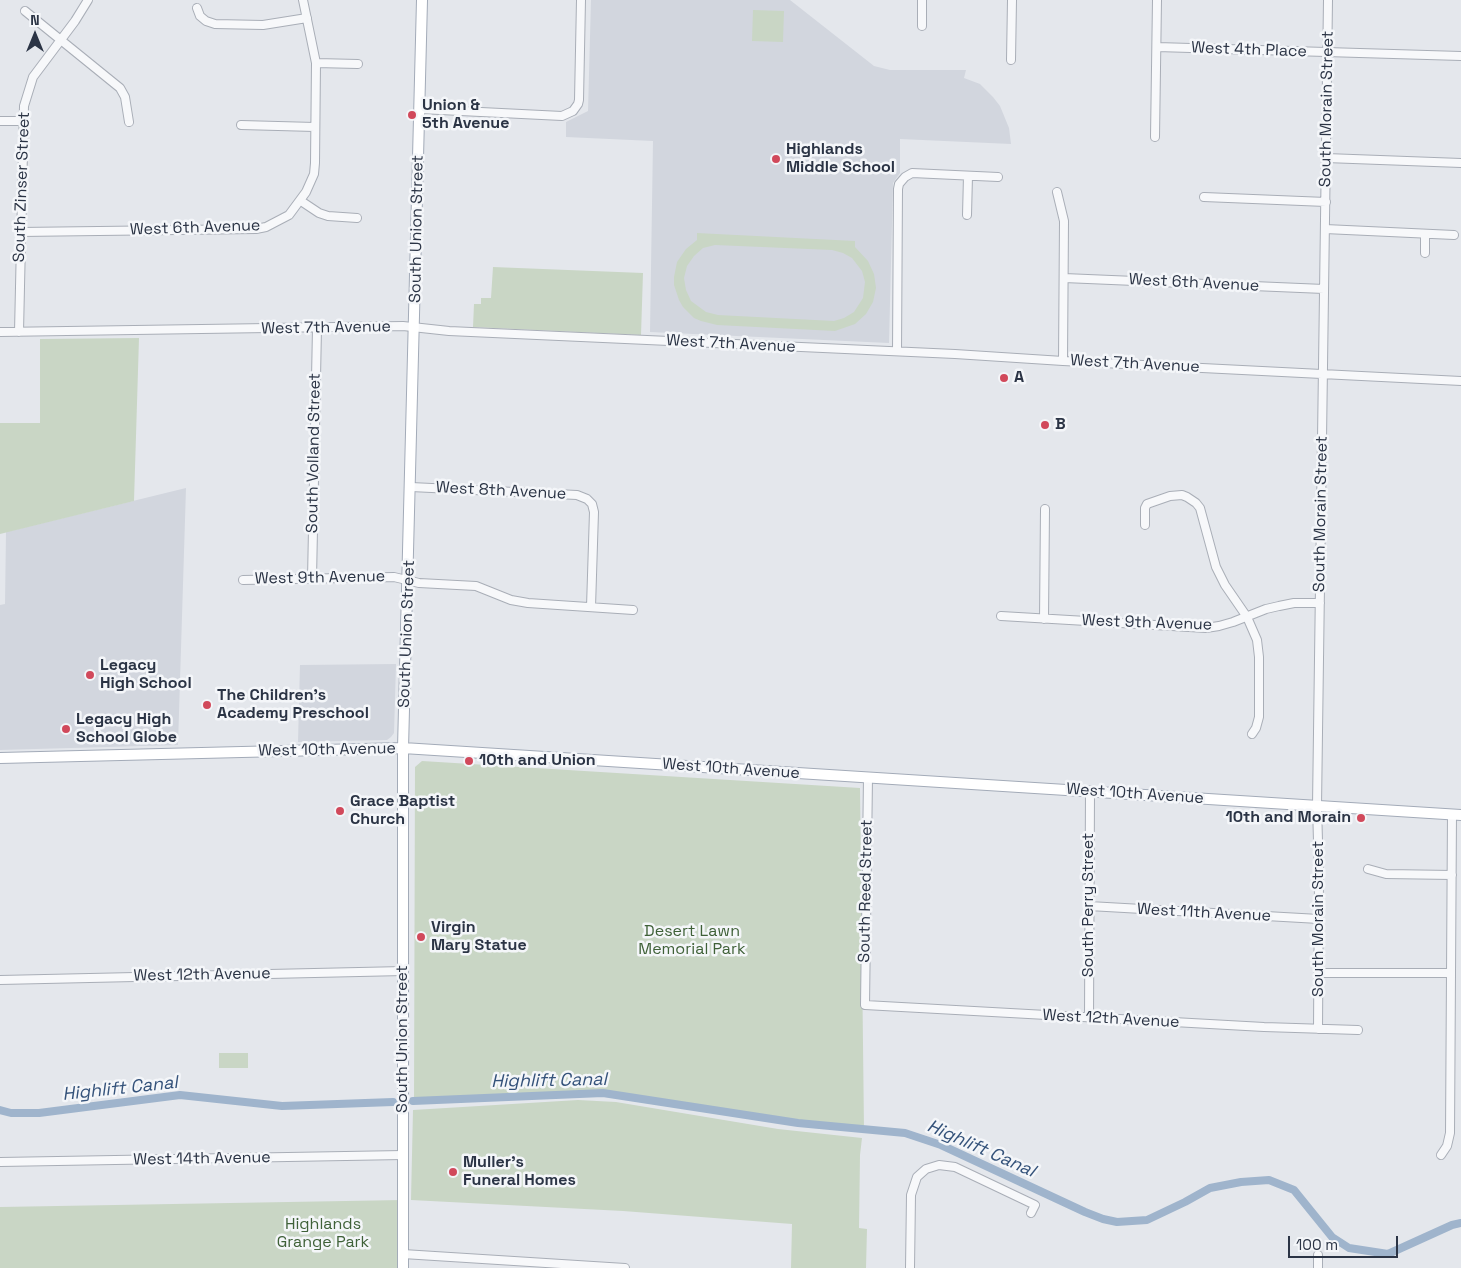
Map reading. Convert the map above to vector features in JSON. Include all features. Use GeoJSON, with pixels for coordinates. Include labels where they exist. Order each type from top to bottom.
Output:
{"type":"FeatureCollection","features":[{"type":"Feature","properties":{"kind":"main road","name":"South Union Street"},"geometry":{"type":"LineString","coordinates":[[402,1268],[403,748],[422,0]]}},
{"type":"Feature","properties":{"kind":"main road","name":"West 10th Avenue"},"geometry":{"type":"LineString","coordinates":[[0,758],[403,748],[1457,815]]}},
{"type":"Feature","properties":{"kind":"street","name":"South Zinser Street"},"geometry":{"type":"LineString","coordinates":[[19,332],[22,121],[24,106],[33,77],[60,39],[75,22],[88,0]]}},
{"type":"Feature","properties":{"kind":"street"},"geometry":{"type":"LineString","coordinates":[[303,0],[316,63],[314,174],[301,201],[319,213],[328,216],[357,218]]}},
{"type":"Feature","properties":{"kind":"street"},"geometry":{"type":"LineString","coordinates":[[420,109],[562,116],[573,111],[578,104],[581,0]]}},
{"type":"Feature","properties":{"kind":"street"},"geometry":{"type":"LineString","coordinates":[[922,0],[922,26]]}},
{"type":"Feature","properties":{"kind":"street"},"geometry":{"type":"LineString","coordinates":[[1011,60],[1012,0]]}},
{"type":"Feature","properties":{"kind":"street"},"geometry":{"type":"LineString","coordinates":[[1155,137],[1157,0]]}},
{"type":"Feature","properties":{"kind":"street","name":"South Morain Street"},"geometry":{"type":"LineString","coordinates":[[1318,1029],[1319,833],[1317,806],[1328,0]]}},
{"type":"Feature","properties":{"kind":"street"},"geometry":{"type":"LineString","coordinates":[[197,8],[200,16],[206,21],[215,24],[263,25],[307,18]]}},
{"type":"Feature","properties":{"kind":"street"},"geometry":{"type":"LineString","coordinates":[[24,10],[120,88],[125,97],[129,122]]}},
{"type":"Feature","properties":{"kind":"street","name":"West 4th Place"},"geometry":{"type":"LineString","coordinates":[[1157,47],[1461,56]]}},
{"type":"Feature","properties":{"kind":"street"},"geometry":{"type":"LineString","coordinates":[[316,63],[358,64]]}},
{"type":"Feature","properties":{"kind":"street"},"geometry":{"type":"LineString","coordinates":[[0,121],[22,121]]}},
{"type":"Feature","properties":{"kind":"street"},"geometry":{"type":"LineString","coordinates":[[241,125],[315,127]]}},
{"type":"Feature","properties":{"kind":"street"},"geometry":{"type":"LineString","coordinates":[[1326,158],[1461,163]]}},
{"type":"Feature","properties":{"kind":"street"},"geometry":{"type":"LineString","coordinates":[[897,351],[898,189],[902,180],[912,173],[998,177]]}},
{"type":"Feature","properties":{"kind":"street"},"geometry":{"type":"LineString","coordinates":[[967,215],[968,176]]}},
{"type":"Feature","properties":{"kind":"street"},"geometry":{"type":"LineString","coordinates":[[1057,192],[1064,221],[1063,361]]}},
{"type":"Feature","properties":{"kind":"street"},"geometry":{"type":"LineString","coordinates":[[1204,197],[1326,202]]}},
{"type":"Feature","properties":{"kind":"street","name":"West 6th Avenue"},"geometry":{"type":"LineString","coordinates":[[20,232],[256,229],[266,227],[289,215],[301,201]]}},
{"type":"Feature","properties":{"kind":"street"},"geometry":{"type":"LineString","coordinates":[[1325,229],[1454,235]]}},
{"type":"Feature","properties":{"kind":"street"},"geometry":{"type":"LineString","coordinates":[[1424,253],[1425,234]]}},
{"type":"Feature","properties":{"kind":"street","name":"West 6th Avenue"},"geometry":{"type":"LineString","coordinates":[[1064,278],[1324,289]]}},
{"type":"Feature","properties":{"kind":"street","name":"West 7th Avenue"},"geometry":{"type":"LineString","coordinates":[[0,332],[415,327],[449,331],[897,351],[1461,381]]}},
{"type":"Feature","properties":{"kind":"street","name":"South Volland Street"},"geometry":{"type":"LineString","coordinates":[[312,579],[317,328]]}},
{"type":"Feature","properties":{"kind":"street","name":"West 8th Avenue"},"geometry":{"type":"LineString","coordinates":[[411,487],[583,496],[590,502],[594,512],[592,607]]}},
{"type":"Feature","properties":{"kind":"street"},"geometry":{"type":"LineString","coordinates":[[1145,524],[1144,508],[1151,502],[1176,495],[1187,497],[1200,508],[1216,567],[1247,617],[1257,640],[1259,657],[1259,717],[1252,734]]}},
{"type":"Feature","properties":{"kind":"street"},"geometry":{"type":"LineString","coordinates":[[1044,619],[1045,509]]}},
{"type":"Feature","properties":{"kind":"street","name":"West 9th Avenue"},"geometry":{"type":"LineString","coordinates":[[243,580],[394,577],[419,583],[476,586],[511,600],[528,603],[633,610]]}},
{"type":"Feature","properties":{"kind":"street","name":"West 9th Avenue"},"geometry":{"type":"LineString","coordinates":[[1001,616],[1206,628],[1219,626],[1279,606],[1294,603],[1320,602]]}},
{"type":"Feature","properties":{"kind":"street","name":"South Reed Street"},"geometry":{"type":"LineString","coordinates":[[865,1004],[868,777]]}},
{"type":"Feature","properties":{"kind":"street","name":"South Perry Street"},"geometry":{"type":"LineString","coordinates":[[1088,1018],[1090,791]]}},
{"type":"Feature","properties":{"kind":"street"},"geometry":{"type":"LineString","coordinates":[[1441,1155],[1447,1146],[1450,1133],[1452,875],[1457,815]]}},
{"type":"Feature","properties":{"kind":"street"},"geometry":{"type":"LineString","coordinates":[[1368,869],[1386,874],[1452,875]]}},
{"type":"Feature","properties":{"kind":"street","name":"West 11th Avenue"},"geometry":{"type":"LineString","coordinates":[[1089,906],[1319,919]]}},
{"type":"Feature","properties":{"kind":"street","name":"West 12th Avenue"},"geometry":{"type":"LineString","coordinates":[[0,980],[404,970]]}},
{"type":"Feature","properties":{"kind":"street"},"geometry":{"type":"LineString","coordinates":[[1319,973],[1451,973]]}},
{"type":"Feature","properties":{"kind":"street","name":"West 12th Avenue"},"geometry":{"type":"LineString","coordinates":[[865,1004],[1088,1018],[1358,1030]]}},
{"type":"Feature","properties":{"kind":"street","name":"West 14th Avenue"},"geometry":{"type":"LineString","coordinates":[[0,1162],[403,1155]]}},
{"type":"Feature","properties":{"kind":"street"},"geometry":{"type":"LineString","coordinates":[[910,1268],[912,1189],[917,1177],[926,1169],[938,1165],[954,1167],[1035,1205],[1031,1213]]}},
{"type":"Feature","properties":{"kind":"street"},"geometry":{"type":"LineString","coordinates":[[403,1254],[569,1266],[625,1268]]}},
{"type":"Feature","properties":{"kind":"street"},"geometry":{"type":"LineString","coordinates":[[1318,1255],[1318,1268]]}},
{"type":"Feature","properties":{"kind":"street"},"geometry":{"type":"LineString","coordinates":[[468,1268],[469,1258]]}},
{"type":"Feature","properties":{"kind":"shaded area","name":"Highlands Middle School"},"geometry":{"type":"Polygon","coordinates":[[[591,0],[790,0],[874,66],[890,70],[966,70],[964,78],[980,84],[993,97],[1000,106],[1009,128],[1011,144],[900,139],[900,173],[893,183],[889,343],[650,332],[653,141],[566,137],[566,122],[588,111],[591,0]]]}},
{"type":"Feature","properties":{"kind":"shaded area","name":"Legacy High School"},"geometry":{"type":"Polygon","coordinates":[[[186,488],[178,745],[0,750],[0,605],[5,604],[6,532],[186,488]]]}},
{"type":"Feature","properties":{"kind":"shaded area"},"geometry":{"type":"Polygon","coordinates":[[[396,664],[394,733],[391,737],[387,740],[298,742],[300,665],[396,664]]]}},
{"type":"Feature","properties":{"kind":"green space"},"geometry":{"type":"Polygon","coordinates":[[[753,10],[784,11],[783,42],[752,41],[753,10]]]}},
{"type":"Feature","properties":{"kind":"green space"},"geometry":{"type":"Polygon","coordinates":[[[697,233],[855,241],[855,247],[868,261],[874,274],[876,288],[873,302],[866,314],[855,324],[835,331],[717,325],[701,321],[694,318],[683,307],[674,285],[677,262],[686,249],[697,240],[697,233]],[[715,245],[703,248],[687,266],[684,278],[686,290],[691,301],[706,312],[718,315],[834,321],[854,312],[863,298],[865,282],[862,271],[852,258],[832,250],[715,245]]]}},
{"type":"Feature","properties":{"kind":"green space"},"geometry":{"type":"Polygon","coordinates":[[[493,267],[643,273],[641,335],[473,327],[474,304],[481,304],[481,298],[491,298],[493,267]]]}},
{"type":"Feature","properties":{"kind":"green space"},"geometry":{"type":"Polygon","coordinates":[[[139,338],[134,501],[0,534],[0,423],[40,423],[40,339],[139,338]]]}},
{"type":"Feature","properties":{"kind":"green space","name":"Desert Lawn Memorial Park"},"geometry":{"type":"Polygon","coordinates":[[[422,761],[860,788],[864,1129],[600,1093],[414,1101],[415,767],[422,761]]]}},
{"type":"Feature","properties":{"kind":"green space"},"geometry":{"type":"Polygon","coordinates":[[[219,1053],[248,1053],[248,1068],[219,1068],[219,1053]]]}},
{"type":"Feature","properties":{"kind":"green space"},"geometry":{"type":"Polygon","coordinates":[[[578,1100],[616,1102],[778,1129],[862,1138],[859,1228],[867,1229],[866,1268],[791,1268],[792,1224],[623,1211],[411,1200],[413,1110],[578,1100]]]}},
{"type":"Feature","properties":{"kind":"green space","name":"Highlands Grange Park"},"geometry":{"type":"Polygon","coordinates":[[[403,1200],[403,1268],[0,1268],[0,1207],[403,1200]]]}},
{"type":"Feature","properties":{"kind":"waterway","name":"Highlift Canal"},"geometry":{"type":"LineString","coordinates":[[413,1101],[603,1093],[798,1123],[905,1133],[941,1145],[1085,1212],[1117,1222],[1147,1220],[1210,1188],[1241,1182],[1269,1180],[1294,1190],[1332,1237],[1349,1248],[1388,1254],[1452,1225],[1461,1223]]}},
{"type":"Feature","properties":{"kind":"waterway","name":"Highlift Canal"},"geometry":{"type":"LineString","coordinates":[[0,1110],[11,1113],[39,1113],[180,1095],[282,1106],[393,1102]]}},
{"type":"Feature","properties":{"kind":"place","name":"Union & 5th Avenue"},"geometry":{"type":"Point","coordinates":[412,115]}},
{"type":"Feature","properties":{"kind":"place","name":"Highlands Middle School"},"geometry":{"type":"Point","coordinates":[776,159]}},
{"type":"Feature","properties":{"kind":"place","name":"A"},"geometry":{"type":"Point","coordinates":[1004,378]}},
{"type":"Feature","properties":{"kind":"place","name":"B"},"geometry":{"type":"Point","coordinates":[1045,425]}},
{"type":"Feature","properties":{"kind":"place","name":"Legacy High School"},"geometry":{"type":"Point","coordinates":[90,675]}},
{"type":"Feature","properties":{"kind":"place","name":"The Children's Academy Preschool"},"geometry":{"type":"Point","coordinates":[207,705]}},
{"type":"Feature","properties":{"kind":"place","name":"Legacy High School Globe"},"geometry":{"type":"Point","coordinates":[66,729]}},
{"type":"Feature","properties":{"kind":"place","name":"10th and Union"},"geometry":{"type":"Point","coordinates":[469,761]}},
{"type":"Feature","properties":{"kind":"place","name":"Grace Baptist Church"},"geometry":{"type":"Point","coordinates":[340,811]}},
{"type":"Feature","properties":{"kind":"place","name":"10th and Morain"},"geometry":{"type":"Point","coordinates":[1361,818]}},
{"type":"Feature","properties":{"kind":"place","name":"Virgin Mary Statue"},"geometry":{"type":"Point","coordinates":[421,937]}},
{"type":"Feature","properties":{"kind":"place","name":"Muller's Funeral Homes"},"geometry":{"type":"Point","coordinates":[453,1172]}}]}
